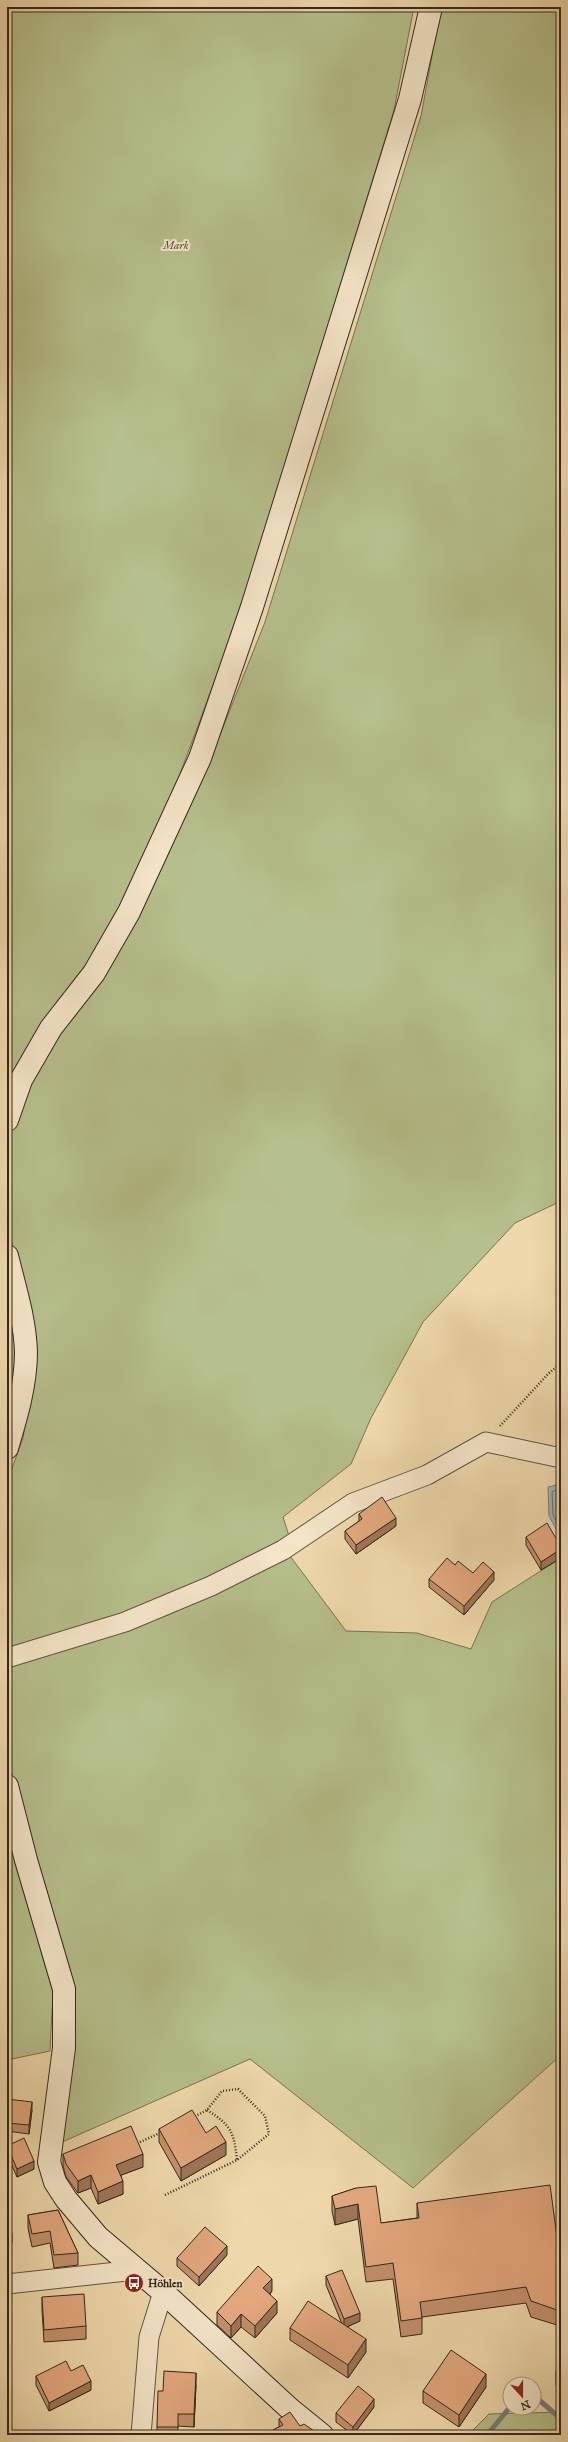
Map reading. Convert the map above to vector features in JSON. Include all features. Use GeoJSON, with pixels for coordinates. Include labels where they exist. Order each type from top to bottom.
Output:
{"type":"FeatureCollection","features":[{"type":"Feature","properties":{"kind":"street"},"geometry":{"type":"LineString","coordinates":[[7,1120],[21,1080],[51,1028],[94,972],[129,912],[200,758],[252,606],[410,99],[430,7]]}},
{"type":"Feature","properties":{"kind":"street"},"geometry":{"type":"LineString","coordinates":[[7,1256],[19,1301],[26,1353],[21,1396],[7,1448]]}},
{"type":"Feature","properties":{"kind":"street"},"geometry":{"type":"LineString","coordinates":[[7,1658],[125,1622],[211,1586],[283,1550],[352,1503],[427,1475],[486,1442],[561,1458]]}},
{"type":"Feature","properties":{"kind":"street"},"geometry":{"type":"LineString","coordinates":[[7,1786],[26,1860],[64,1989],[64,2048],[49,2162],[55,2182],[66,2199],[98,2237],[163,2292],[290,2409],[322,2435]]}},
{"type":"Feature","properties":{"kind":"street"},"geometry":{"type":"LineString","coordinates":[[7,2284],[136,2270]]}},
{"type":"Feature","properties":{"kind":"street"},"geometry":{"type":"LineString","coordinates":[[141,2435],[149,2337],[163,2292]]}},
{"type":"Feature","properties":{"kind":"path"},"geometry":{"type":"LineString","coordinates":[[486,1442],[548,1374],[561,1364]]}},
{"type":"Feature","properties":{"kind":"path"},"geometry":{"type":"LineString","coordinates":[[165,2195],[237,2160],[269,2134],[265,2116],[238,2089],[222,2091],[207,2110],[187,2120]]}},
{"type":"Feature","properties":{"kind":"path"},"geometry":{"type":"LineString","coordinates":[[207,2110],[224,2121],[234,2138],[237,2160]]}},
{"type":"Feature","properties":{"kind":"path"},"geometry":{"type":"LineString","coordinates":[[140,2142],[167,2130]]}},
{"type":"Feature","properties":{"kind":"green space","name":"Mark"},"geometry":{"type":"Polygon","coordinates":[[[7,7],[414,7],[394,110],[238,618],[180,774],[133,882],[206,770],[265,622],[421,116],[441,7],[561,7],[561,1201],[515,1223],[423,1322],[371,1418],[351,1464],[283,1517],[289,1536],[210,1579],[121,1614],[14,1647],[7,1643],[7,1482],[23,1438],[30,1395],[32,1324],[7,1223],[7,7]]]}},
{"type":"Feature","properties":{"kind":"green space"},"geometry":{"type":"Polygon","coordinates":[[[7,1321],[19,1350],[7,1418],[7,1321]]]}},
{"type":"Feature","properties":{"kind":"green space"},"geometry":{"type":"Polygon","coordinates":[[[290,1556],[346,1631],[417,1633],[471,1649],[492,1602],[561,1558],[561,2055],[413,2188],[250,2059],[60,2143],[73,2049],[34,1862],[7,1754],[7,1671],[11,1664],[290,1556]]]}},
{"type":"Feature","properties":{"kind":"green space"},"geometry":{"type":"Polygon","coordinates":[[[7,1825],[15,1862],[53,1992],[50,2051],[7,2060],[7,1825]]]}},
{"type":"Feature","properties":{"kind":"green space"},"geometry":{"type":"Polygon","coordinates":[[[561,2412],[561,2435],[468,2435],[489,2414],[502,2414],[502,2416],[542,2416],[542,2413],[561,2412]]]}},
{"type":"Feature","properties":{"kind":"water"},"geometry":{"type":"Polygon","coordinates":[[[561,1484],[561,1538],[549,1516],[548,1487],[561,1484]]]}},
{"type":"Feature","properties":{"kind":"building"},"geometry":{"type":"Polygon","coordinates":[[[382,1497],[396,1518],[356,1545],[345,1531],[362,1519],[359,1514],[382,1497]]]}},
{"type":"Feature","properties":{"kind":"building"},"geometry":{"type":"Polygon","coordinates":[[[547,1523],[561,1549],[541,1562],[526,1537],[547,1523]]]}},
{"type":"Feature","properties":{"kind":"building"},"geometry":{"type":"Polygon","coordinates":[[[447,1558],[455,1565],[458,1561],[473,1573],[483,1562],[494,1572],[464,1606],[429,1579],[447,1558]]]}},
{"type":"Feature","properties":{"kind":"building"},"geometry":{"type":"Polygon","coordinates":[[[7,2099],[32,2102],[29,2125],[7,2123],[7,2099]]]}},
{"type":"Feature","properties":{"kind":"building"},"geometry":{"type":"Polygon","coordinates":[[[192,2110],[206,2133],[216,2126],[226,2142],[181,2168],[159,2129],[192,2110]]]}},
{"type":"Feature","properties":{"kind":"building"},"geometry":{"type":"Polygon","coordinates":[[[131,2126],[143,2154],[116,2165],[123,2181],[98,2192],[91,2175],[78,2181],[66,2164],[63,2154],[131,2126]]]}},
{"type":"Feature","properties":{"kind":"building"},"geometry":{"type":"Polygon","coordinates":[[[24,2138],[34,2161],[17,2169],[7,2146],[24,2138]]]}},
{"type":"Feature","properties":{"kind":"building"},"geometry":{"type":"Polygon","coordinates":[[[550,2185],[561,2267],[561,2283],[558,2283],[557,2310],[531,2301],[526,2287],[420,2302],[422,2318],[401,2321],[393,2263],[366,2267],[358,2204],[335,2209],[332,2196],[356,2188],[376,2186],[381,2223],[419,2218],[417,2203],[550,2185]]]}},
{"type":"Feature","properties":{"kind":"building"},"geometry":{"type":"Polygon","coordinates":[[[58,2210],[78,2253],[54,2255],[50,2231],[32,2234],[28,2215],[58,2210]]]}},
{"type":"Feature","properties":{"kind":"building"},"geometry":{"type":"Polygon","coordinates":[[[205,2227],[227,2246],[199,2277],[177,2258],[205,2227]]]}},
{"type":"Feature","properties":{"kind":"building"},"geometry":{"type":"Polygon","coordinates":[[[7,2228],[12,2234],[7,2237],[7,2228]]]}},
{"type":"Feature","properties":{"kind":"building"},"geometry":{"type":"Polygon","coordinates":[[[258,2266],[272,2279],[263,2288],[277,2301],[255,2326],[241,2314],[231,2326],[217,2312],[258,2266]]]}},
{"type":"Feature","properties":{"kind":"building"},"geometry":{"type":"Polygon","coordinates":[[[342,2270],[360,2313],[344,2319],[326,2276],[342,2270]]]}},
{"type":"Feature","properties":{"kind":"building"},"geometry":{"type":"Polygon","coordinates":[[[84,2294],[86,2326],[44,2330],[42,2297],[84,2294]]]}},
{"type":"Feature","properties":{"kind":"building"},"geometry":{"type":"Polygon","coordinates":[[[308,2301],[366,2339],[348,2365],[290,2328],[308,2301]]]}},
{"type":"Feature","properties":{"kind":"building"},"geometry":{"type":"Polygon","coordinates":[[[451,2350],[486,2374],[459,2415],[423,2391],[451,2350]]]}},
{"type":"Feature","properties":{"kind":"building"},"geometry":{"type":"Polygon","coordinates":[[[561,2358],[561,2384],[556,2372],[558,2361],[561,2358]]]}},
{"type":"Feature","properties":{"kind":"building"},"geometry":{"type":"Polygon","coordinates":[[[66,2361],[71,2371],[83,2365],[91,2381],[49,2403],[36,2376],[66,2361]]]}},
{"type":"Feature","properties":{"kind":"building"},"geometry":{"type":"Polygon","coordinates":[[[164,2371],[196,2373],[194,2414],[178,2414],[178,2427],[157,2427],[158,2391],[163,2391],[164,2371]]]}},
{"type":"Feature","properties":{"kind":"building"},"geometry":{"type":"Polygon","coordinates":[[[358,2386],[374,2399],[353,2427],[336,2413],[358,2386]]]}},
{"type":"Feature","properties":{"kind":"building"},"geometry":{"type":"Polygon","coordinates":[[[290,2412],[300,2426],[304,2424],[318,2435],[276,2435],[273,2430],[283,2425],[279,2419],[290,2412]]]}},
{"type":"Feature","properties":{"kind":"building"},"geometry":{"type":"Polygon","coordinates":[[[94,2433],[120,2434],[120,2435],[94,2435],[94,2433]]]}},
{"type":"Feature","properties":{"kind":"waterway"},"geometry":{"type":"LineString","coordinates":[[542,2402],[561,2419]]}},
{"type":"Feature","properties":{"kind":"waterway"},"geometry":{"type":"LineString","coordinates":[[487,2435],[503,2416]]}},
{"type":"Feature","properties":{"kind":"place","name":"Höhlen"},"geometry":{"type":"Point","coordinates":[134,2283]}}]}
